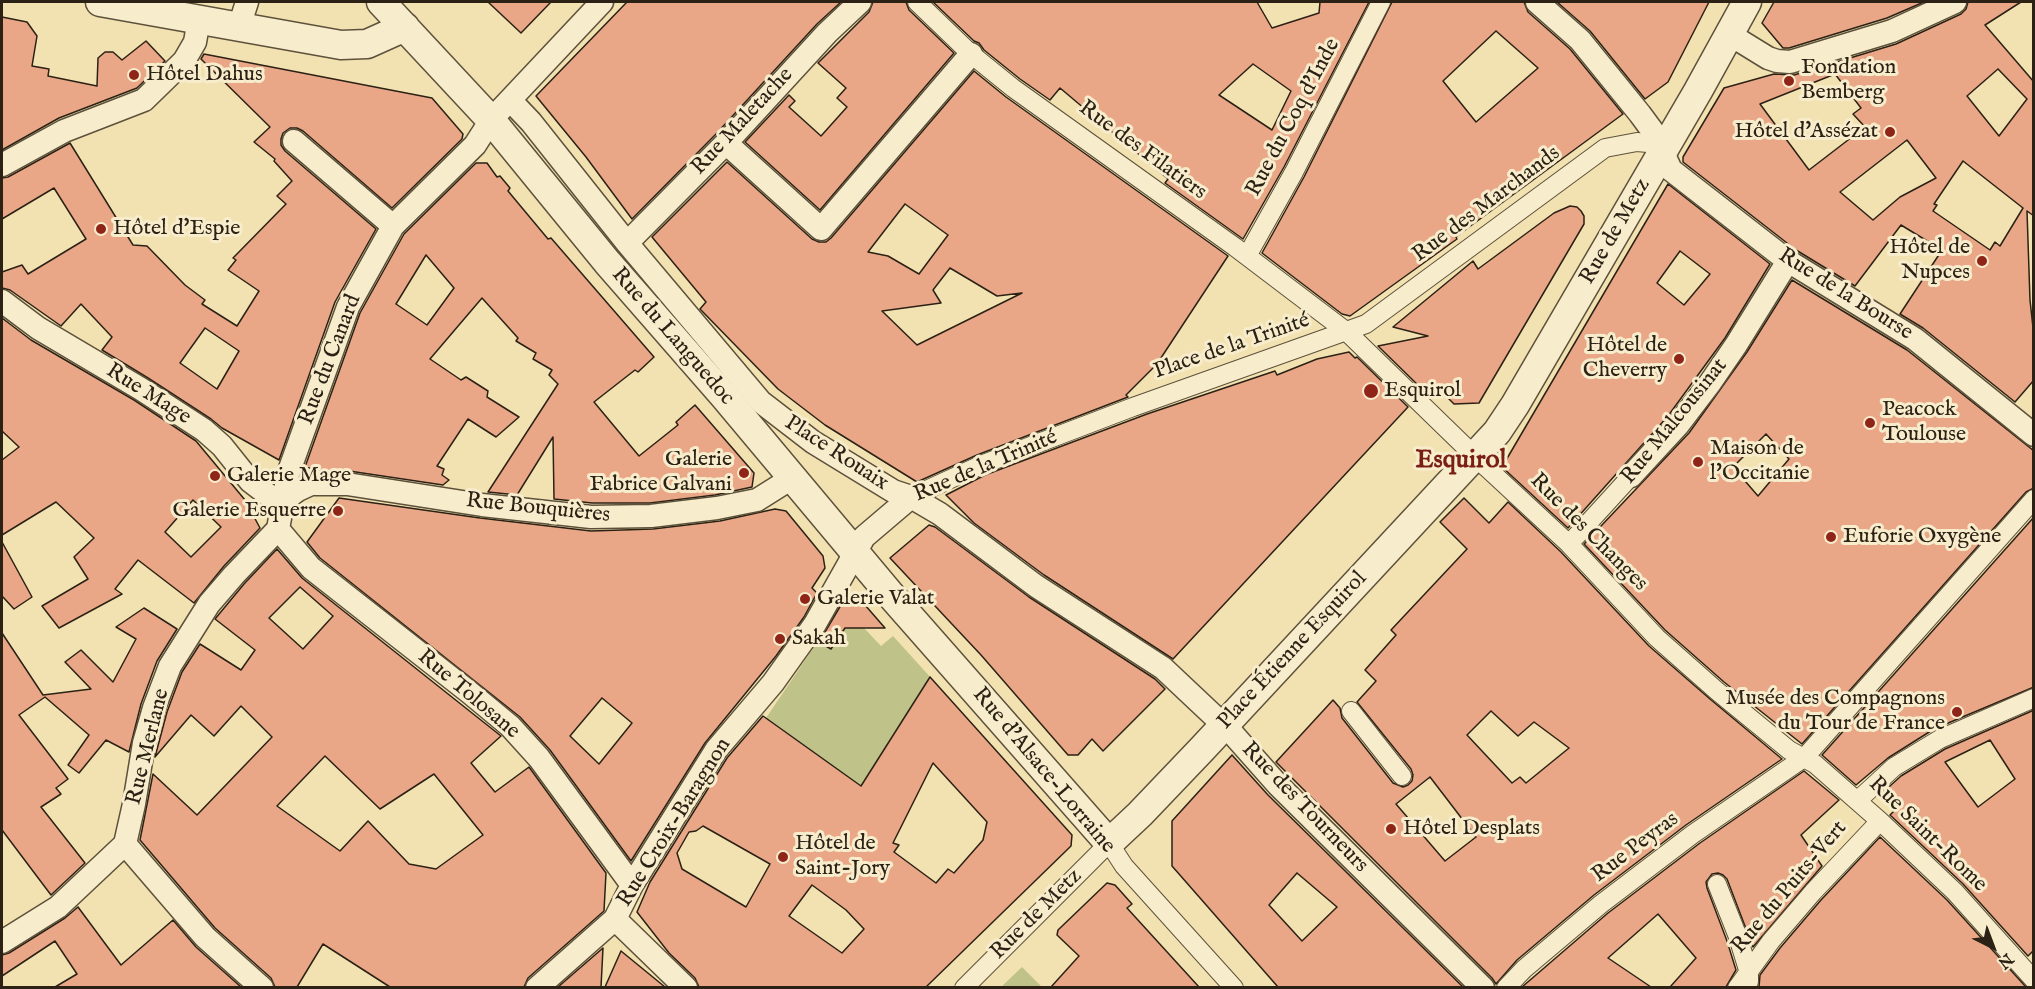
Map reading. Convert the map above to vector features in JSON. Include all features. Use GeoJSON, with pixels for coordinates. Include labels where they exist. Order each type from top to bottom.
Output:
{"type":"FeatureCollection","features":[{"type":"Feature","properties":{"kind":"street"},"geometry":{"type":"LineString","coordinates":[[100,2],[199,19],[243,14],[341,45],[367,44],[405,27]]}},
{"type":"Feature","properties":{"kind":"street"},"geometry":{"type":"LineString","coordinates":[[381,2],[405,27],[500,110]]}},
{"type":"Feature","properties":{"kind":"street","name":"Rue du Canard"},"geometry":{"type":"LineString","coordinates":[[278,529],[288,474],[348,307],[393,226],[475,145],[500,110],[602,2]]}},
{"type":"Feature","properties":{"kind":"street","name":"Rue Maletache"},"geometry":{"type":"LineString","coordinates":[[627,243],[726,143],[827,33],[860,2]]}},
{"type":"Feature","properties":{"kind":"street","name":"Rue des Filatiers"},"geometry":{"type":"LineString","coordinates":[[917,2],[971,54],[1013,88],[1247,256],[1347,332]]}},
{"type":"Feature","properties":{"kind":"street","name":"Rue du Coq d'Inde"},"geometry":{"type":"LineString","coordinates":[[1247,256],[1294,172],[1381,2]]}},
{"type":"Feature","properties":{"kind":"street","name":"Rue de la Bourse"},"geometry":{"type":"LineString","coordinates":[[1537,2],[1580,40],[1640,114],[1654,133],[1671,170],[1788,261],[1915,339],[2034,435]]}},
{"type":"Feature","properties":{"kind":"street","name":"Rue de Metz"},"geometry":{"type":"LineString","coordinates":[[1475,456],[1497,432],[1515,405],[1747,2]]}},
{"type":"Feature","properties":{"kind":"street"},"geometry":{"type":"LineString","coordinates":[[1729,34],[1768,58],[1790,62],[1892,31],[1955,2]]}},
{"type":"Feature","properties":{"kind":"street"},"geometry":{"type":"LineString","coordinates":[[2,165],[64,131],[144,100],[184,61],[195,42],[199,19]]}},
{"type":"Feature","properties":{"kind":"street"},"geometry":{"type":"LineString","coordinates":[[726,143],[820,229],[971,54]]}},
{"type":"Feature","properties":{"kind":"street","name":"Rue du Languedoc"},"geometry":{"type":"LineString","coordinates":[[500,110],[531,122],[627,243],[741,380]]}},
{"type":"Feature","properties":{"kind":"street","name":"Rue du Languedoc"},"geometry":{"type":"LineString","coordinates":[[500,110],[607,262],[855,552]]}},
{"type":"Feature","properties":{"kind":"street"},"geometry":{"type":"LineString","coordinates":[[294,141],[393,226]]}},
{"type":"Feature","properties":{"kind":"street","name":"Rue des Marchands"},"geometry":{"type":"LineString","coordinates":[[1347,332],[1366,324],[1605,148],[1637,141],[1663,151]]}},
{"type":"Feature","properties":{"kind":"street","name":"Rue Malcousinat"},"geometry":{"type":"LineString","coordinates":[[1569,544],[1678,425],[1736,345],[1788,261]]}},
{"type":"Feature","properties":{"kind":"street","name":"Rue Mage"},"geometry":{"type":"LineString","coordinates":[[2,301],[38,328],[141,388],[204,430],[222,446],[252,483],[271,497],[283,501]]}},
{"type":"Feature","properties":{"kind":"street","name":"Place de la Trinité"},"geometry":{"type":"LineString","coordinates":[[1133,407],[1347,332]]}},
{"type":"Feature","properties":{"kind":"street","name":"Rue des Changes"},"geometry":{"type":"LineString","coordinates":[[1347,332],[1569,544],[1658,638],[1717,691],[1789,750],[1805,757]]}},
{"type":"Feature","properties":{"kind":"street","name":"Place Rouaix"},"geometry":{"type":"LineString","coordinates":[[741,380],[770,410],[813,442],[893,491],[911,497],[940,514]]}},
{"type":"Feature","properties":{"kind":"street","name":"Rue de la Trinité"},"geometry":{"type":"LineString","coordinates":[[855,552],[864,537],[911,497],[981,465],[1133,407]]}},
{"type":"Feature","properties":{"kind":"street","name":"Place Étienne Esquirol"},"geometry":{"type":"LineString","coordinates":[[1108,843],[1140,814],[1475,456]]}},
{"type":"Feature","properties":{"kind":"street","name":"Rue Bouquières"},"geometry":{"type":"LineString","coordinates":[[283,501],[298,490],[312,484],[347,484],[482,505],[591,517],[651,516],[717,508],[757,500],[792,478]]}},
{"type":"Feature","properties":{"kind":"street","name":"Rue Peyras"},"geometry":{"type":"LineString","coordinates":[[1506,987],[1524,969],[1610,897],[1693,834],[1805,757],[2034,499]]}},
{"type":"Feature","properties":{"kind":"street","name":"Rue des Tourneurs"},"geometry":{"type":"LineString","coordinates":[[940,514],[1036,586],[1163,668],[1224,725],[1278,785],[1483,987]]}},
{"type":"Feature","properties":{"kind":"street","name":"Rue Merlane"},"geometry":{"type":"LineString","coordinates":[[125,844],[144,743],[170,666],[209,604],[234,574],[278,529]]}},
{"type":"Feature","properties":{"kind":"street","name":"Rue Tolosane"},"geometry":{"type":"LineString","coordinates":[[278,529],[311,568],[510,726],[539,758],[632,885]]}},
{"type":"Feature","properties":{"kind":"street","name":"Rue d'Alsace-Lorraine"},"geometry":{"type":"LineString","coordinates":[[855,552],[1108,843],[1124,866],[1234,987]]}},
{"type":"Feature","properties":{"kind":"street","name":"Rue Croix-Baragnon"},"geometry":{"type":"LineString","coordinates":[[537,987],[615,919],[632,885],[716,750],[772,683],[815,624],[855,552]]}},
{"type":"Feature","properties":{"kind":"street"},"geometry":{"type":"LineString","coordinates":[[1857,801],[1894,767],[1940,739],[2034,698]]}},
{"type":"Feature","properties":{"kind":"street"},"geometry":{"type":"LineString","coordinates":[[1351,711],[1402,776]]}},
{"type":"Feature","properties":{"kind":"street","name":"Rue Saint-Rome"},"geometry":{"type":"LineString","coordinates":[[1805,757],[1880,821],[2030,968]]}},
{"type":"Feature","properties":{"kind":"street","name":"Rue du Puits-Vert"},"geometry":{"type":"LineString","coordinates":[[1737,987],[1749,980],[1771,941],[1813,892],[1880,821]]}},
{"type":"Feature","properties":{"kind":"street","name":"Rue de Metz"},"geometry":{"type":"LineString","coordinates":[[964,987],[1108,843]]}},
{"type":"Feature","properties":{"kind":"street"},"geometry":{"type":"LineString","coordinates":[[2,942],[58,907],[125,844],[205,937],[262,987]]}},
{"type":"Feature","properties":{"kind":"street"},"geometry":{"type":"LineString","coordinates":[[1718,884],[1749,980]]}},
{"type":"Feature","properties":{"kind":"street"},"geometry":{"type":"LineString","coordinates":[[615,919],[686,987]]}},
{"type":"Feature","properties":{"kind":"green space"},"geometry":{"type":"Polygon","coordinates":[[[845,628],[864,628],[881,646],[893,636],[932,679],[861,786],[766,718],[818,641],[831,649],[845,628]]]}},
{"type":"Feature","properties":{"kind":"green space"},"geometry":{"type":"Polygon","coordinates":[[[1022,967],[1042,987],[1001,987],[1022,967]]]}},
{"type":"Feature","properties":{"kind":"building"},"geometry":{"type":"Polygon","coordinates":[[[488,2],[551,2],[521,33],[488,2]]]}},
{"type":"Feature","properties":{"kind":"building"},"geometry":{"type":"Polygon","coordinates":[[[627,2],[841,2],[817,24],[716,134],[632,219],[586,157],[536,96],[627,2]]]}},
{"type":"Feature","properties":{"kind":"building"},"geometry":{"type":"Polygon","coordinates":[[[873,2],[906,2],[909,10],[954,53],[820,210],[745,142],[789,95],[795,101],[789,107],[821,136],[847,107],[837,98],[846,88],[818,63],[869,12],[873,2]]]}},
{"type":"Feature","properties":{"kind":"building"},"geometry":{"type":"Polygon","coordinates":[[[933,2],[1257,2],[1272,28],[1319,13],[1320,2],[1369,2],[1284,167],[1243,239],[1165,183],[1168,179],[1060,88],[1050,100],[1020,79],[974,41],[933,2]],[[1253,64],[1219,95],[1272,130],[1291,91],[1253,64]]]}},
{"type":"Feature","properties":{"kind":"building"},"geometry":{"type":"Polygon","coordinates":[[[1392,2],[1524,2],[1528,12],[1570,49],[1623,114],[1350,316],[1342,314],[1262,253],[1304,177],[1392,2]],[[1496,31],[1443,81],[1476,122],[1538,68],[1496,31]]]}},
{"type":"Feature","properties":{"kind":"building"},"geometry":{"type":"Polygon","coordinates":[[[1557,2],[1709,2],[1668,82],[1645,99],[1590,31],[1557,2]]]}},
{"type":"Feature","properties":{"kind":"building"},"geometry":{"type":"Polygon","coordinates":[[[1774,2],[1924,2],[1887,18],[1783,48],[1762,23],[1774,2]]]}},
{"type":"Feature","properties":{"kind":"building"},"geometry":{"type":"Polygon","coordinates":[[[1968,2],[2021,2],[1985,25],[2034,82],[2034,216],[2027,211],[2034,380],[2015,402],[1923,328],[1900,314],[1942,250],[1901,225],[1855,286],[1796,250],[1683,162],[1683,157],[1724,88],[1774,74],[1794,75],[1896,44],[1961,14],[1968,2]],[[1998,69],[1967,96],[1999,136],[2027,99],[1998,69]],[[1835,74],[1760,104],[1809,170],[1865,127],[1853,114],[1861,108],[1835,74]],[[1907,140],[1840,192],[1873,220],[1900,197],[1936,178],[1907,140]],[[1963,161],[1934,204],[1937,205],[1933,211],[1990,250],[1995,242],[2000,246],[2023,208],[1963,161]]]}},
{"type":"Feature","properties":{"kind":"building","name":"Hôtel Dahus"},"geometry":{"type":"Polygon","coordinates":[[[2,17],[27,22],[37,36],[32,66],[49,69],[48,76],[97,86],[98,58],[105,52],[113,52],[122,60],[146,41],[165,61],[137,88],[59,118],[2,150],[2,17]]]}},
{"type":"Feature","properties":{"kind":"building"},"geometry":{"type":"Polygon","coordinates":[[[204,54],[432,98],[463,134],[462,139],[392,208],[303,131],[290,128],[283,133],[281,145],[285,151],[376,229],[335,302],[279,460],[222,428],[102,350],[112,337],[81,304],[61,326],[10,290],[2,288],[2,272],[22,265],[28,274],[86,239],[54,188],[2,219],[2,178],[8,177],[70,143],[133,245],[147,246],[185,285],[205,300],[202,304],[237,326],[259,291],[228,270],[236,260],[233,258],[286,204],[277,196],[292,181],[274,161],[275,159],[254,142],[270,127],[201,59],[204,54]],[[205,328],[180,363],[217,389],[239,351],[205,328]]]}},
{"type":"Feature","properties":{"kind":"building"},"geometry":{"type":"Polygon","coordinates":[[[974,71],[1006,97],[1228,256],[1157,364],[1126,395],[1128,397],[977,455],[917,482],[825,425],[778,389],[700,309],[706,302],[652,237],[727,162],[812,239],[826,242],[974,71]],[[905,204],[868,252],[888,256],[919,274],[948,235],[905,204]],[[950,268],[933,290],[941,303],[882,311],[917,345],[1022,293],[997,296],[950,268]]]}},
{"type":"Feature","properties":{"kind":"building"},"geometry":{"type":"Polygon","coordinates":[[[476,163],[487,163],[497,177],[500,176],[510,188],[508,191],[548,239],[551,238],[654,357],[638,372],[635,370],[594,402],[639,456],[678,425],[676,422],[695,405],[754,473],[752,487],[715,495],[650,503],[592,503],[554,499],[553,437],[517,495],[488,492],[558,384],[549,375],[552,370],[533,359],[536,353],[516,341],[518,338],[482,298],[430,359],[461,380],[466,377],[488,391],[487,397],[519,417],[496,437],[468,419],[437,466],[444,469],[442,475],[449,480],[443,485],[305,467],[360,313],[404,234],[476,163]],[[426,255],[396,304],[427,325],[454,288],[426,255]]]}},
{"type":"Feature","properties":{"kind":"building"},"geometry":{"type":"Polygon","coordinates":[[[1668,184],[1770,264],[1725,338],[1668,416],[1568,528],[1502,467],[1668,184]],[[1680,251],[1657,283],[1684,305],[1710,274],[1680,251]]]}},
{"type":"Feature","properties":{"kind":"building"},"geometry":{"type":"Polygon","coordinates":[[[1570,206],[1577,207],[1581,211],[1584,224],[1479,403],[1454,404],[1434,384],[1424,391],[1378,346],[1428,336],[1393,327],[1473,261],[1478,269],[1554,213],[1570,206]]]}},
{"type":"Feature","properties":{"kind":"building"},"geometry":{"type":"Polygon","coordinates":[[[1792,280],[1907,350],[2034,451],[2034,488],[2026,492],[1802,744],[1724,682],[1665,630],[1584,544],[1689,433],[1747,352],[1792,280]],[[1766,434],[1733,467],[1758,496],[1789,459],[1766,434]]]}},
{"type":"Feature","properties":{"kind":"building"},"geometry":{"type":"Polygon","coordinates":[[[2,318],[31,340],[134,400],[196,441],[245,500],[260,528],[224,566],[194,603],[138,560],[115,589],[122,594],[59,628],[42,606],[88,579],[74,557],[94,538],[56,502],[2,535],[2,460],[19,447],[2,431],[2,318]],[[193,500],[165,532],[191,557],[221,527],[193,500]]]}},
{"type":"Feature","properties":{"kind":"building"},"geometry":{"type":"Polygon","coordinates":[[[1349,352],[1408,407],[1173,659],[1044,575],[974,523],[946,495],[985,475],[1147,414],[1275,371],[1277,375],[1317,359],[1349,352]]]}},
{"type":"Feature","properties":{"kind":"building"},"geometry":{"type":"Polygon","coordinates":[[[339,498],[591,531],[653,529],[720,521],[775,509],[786,511],[823,556],[825,568],[812,588],[817,593],[804,617],[776,656],[705,743],[631,861],[550,750],[520,717],[320,558],[307,542],[339,498]],[[602,698],[570,736],[599,764],[632,723],[602,698]]]}},
{"type":"Feature","properties":{"kind":"building"},"geometry":{"type":"Polygon","coordinates":[[[1464,498],[1489,523],[1508,502],[1561,552],[1649,646],[1782,759],[1686,825],[1594,895],[1517,960],[1496,984],[1276,762],[1333,700],[1340,708],[1342,718],[1393,783],[1403,787],[1412,781],[1411,769],[1357,702],[1376,681],[1365,670],[1396,635],[1391,630],[1467,549],[1440,522],[1464,498]],[[1491,711],[1467,735],[1512,783],[1520,777],[1526,783],[1569,748],[1534,722],[1518,736],[1491,711]],[[1430,777],[1396,804],[1445,861],[1476,837],[1430,777]]]}},
{"type":"Feature","properties":{"kind":"building"},"geometry":{"type":"Polygon","coordinates":[[[2034,517],[2034,687],[1934,729],[1888,758],[1856,785],[1822,755],[2034,517]]]}},
{"type":"Feature","properties":{"kind":"building"},"geometry":{"type":"Polygon","coordinates":[[[929,525],[935,527],[1029,597],[1155,679],[1165,689],[1103,751],[1092,739],[1078,755],[1068,755],[981,655],[890,558],[929,525]]]}},
{"type":"Feature","properties":{"kind":"building"},"geometry":{"type":"Polygon","coordinates":[[[2,542],[32,597],[14,609],[2,596],[2,542]]]}},
{"type":"Feature","properties":{"kind":"building"},"geometry":{"type":"Polygon","coordinates":[[[277,549],[302,578],[501,736],[471,763],[495,792],[529,767],[606,873],[604,911],[528,978],[524,987],[390,987],[323,944],[297,987],[275,987],[271,978],[215,928],[140,840],[153,774],[197,815],[272,737],[241,706],[214,736],[191,715],[155,757],[167,712],[182,672],[200,644],[241,670],[255,650],[215,619],[277,549]],[[300,587],[269,618],[303,649],[333,616],[300,587]],[[325,756],[277,806],[340,851],[368,821],[409,864],[436,869],[483,835],[434,774],[380,809],[325,756]]]}},
{"type":"Feature","properties":{"kind":"building"},"geometry":{"type":"Polygon","coordinates":[[[841,605],[865,605],[885,628],[845,628],[831,649],[819,642],[841,605]]]}},
{"type":"Feature","properties":{"kind":"building"},"geometry":{"type":"Polygon","coordinates":[[[144,608],[177,629],[157,661],[141,704],[129,752],[106,740],[79,773],[68,765],[89,735],[45,697],[19,715],[68,779],[56,788],[61,794],[41,807],[85,863],[51,895],[2,830],[2,633],[43,695],[91,689],[65,662],[81,650],[113,682],[136,639],[116,627],[144,608]]]}},
{"type":"Feature","properties":{"kind":"building"},"geometry":{"type":"Polygon","coordinates":[[[930,677],[1072,835],[1071,846],[926,987],[699,987],[695,978],[669,953],[637,912],[650,882],[727,758],[763,716],[861,786],[930,677]],[[933,763],[893,843],[899,845],[894,852],[936,883],[948,869],[954,873],[983,840],[987,822],[933,763]],[[703,826],[696,831],[689,832],[677,853],[682,869],[746,907],[770,864],[703,826]],[[812,885],[789,916],[842,953],[864,929],[846,910],[812,885]]]}},
{"type":"Feature","properties":{"kind":"building"},"geometry":{"type":"Polygon","coordinates":[[[2034,710],[2034,950],[2028,956],[1963,884],[1890,815],[1895,810],[1880,795],[1901,776],[1945,749],[2034,710]],[[1990,740],[1945,762],[1978,807],[2015,779],[1990,740]]]}},
{"type":"Feature","properties":{"kind":"building"},"geometry":{"type":"Polygon","coordinates":[[[1232,755],[1268,795],[1463,987],[1278,987],[1172,866],[1172,821],[1232,755]],[[1297,873],[1269,905],[1302,941],[1337,907],[1297,873]]]}},
{"type":"Feature","properties":{"kind":"building"},"geometry":{"type":"Polygon","coordinates":[[[1804,771],[1839,800],[1801,835],[1822,866],[1753,947],[1727,879],[1718,873],[1712,874],[1706,882],[1736,970],[1726,987],[1670,987],[1696,958],[1658,914],[1608,958],[1651,987],[1522,987],[1608,913],[1700,843],[1804,771]]]}},
{"type":"Feature","properties":{"kind":"building"},"geometry":{"type":"Polygon","coordinates":[[[1880,837],[1947,900],[2026,987],[1759,987],[1760,975],[1780,948],[1880,837]]]}},
{"type":"Feature","properties":{"kind":"building"},"geometry":{"type":"Polygon","coordinates":[[[1107,883],[1115,885],[1132,904],[1127,908],[1199,987],[1051,987],[1079,956],[1057,935],[1058,930],[1107,883]]]}},
{"type":"Feature","properties":{"kind":"building"},"geometry":{"type":"Polygon","coordinates":[[[78,907],[121,965],[173,920],[196,947],[241,987],[55,987],[77,974],[55,941],[2,976],[2,955],[9,953],[65,918],[78,907]]]}},
{"type":"Feature","properties":{"kind":"building"},"geometry":{"type":"Polygon","coordinates":[[[603,948],[601,987],[558,987],[603,948]]]}},
{"type":"Feature","properties":{"kind":"building"},"geometry":{"type":"Polygon","coordinates":[[[621,951],[665,987],[605,987],[621,951]]]}},
{"type":"Feature","properties":{"kind":"place","name":"Hôtel Dahus"},"geometry":{"type":"Point","coordinates":[134,75]}},
{"type":"Feature","properties":{"kind":"place","name":"Fondation Bemberg"},"geometry":{"type":"Point","coordinates":[1789,81]}},
{"type":"Feature","properties":{"kind":"place","name":"Hôtel d'Assézat"},"geometry":{"type":"Point","coordinates":[1890,132]}},
{"type":"Feature","properties":{"kind":"place","name":"Hôtel d'Espie"},"geometry":{"type":"Point","coordinates":[101,229]}},
{"type":"Feature","properties":{"kind":"place","name":"Hôtel de Nupces"},"geometry":{"type":"Point","coordinates":[1982,261]}},
{"type":"Feature","properties":{"kind":"place","name":"Hôtel de Cheverry"},"geometry":{"type":"Point","coordinates":[1679,359]}},
{"type":"Feature","properties":{"kind":"place","name":"Esquirol"},"geometry":{"type":"Point","coordinates":[1371,391]}},
{"type":"Feature","properties":{"kind":"place","name":"Peacock Toulouse"},"geometry":{"type":"Point","coordinates":[1870,423]}},
{"type":"Feature","properties":{"kind":"place","name":"Maison de l'Occitanie"},"geometry":{"type":"Point","coordinates":[1698,462]}},
{"type":"Feature","properties":{"kind":"place","name":"Galerie Fabrice Galvani"},"geometry":{"type":"Point","coordinates":[744,473]}},
{"type":"Feature","properties":{"kind":"place","name":"Galerie Mage"},"geometry":{"type":"Point","coordinates":[215,476]}},
{"type":"Feature","properties":{"kind":"place","name":"Galerie Esquerre"},"geometry":{"type":"Point","coordinates":[338,511]}},
{"type":"Feature","properties":{"kind":"place","name":"Euforie Oxygène"},"geometry":{"type":"Point","coordinates":[1831,537]}},
{"type":"Feature","properties":{"kind":"place","name":"Galerie Valat"},"geometry":{"type":"Point","coordinates":[805,599]}},
{"type":"Feature","properties":{"kind":"place","name":"Sakah"},"geometry":{"type":"Point","coordinates":[780,639]}},
{"type":"Feature","properties":{"kind":"place","name":"Musée des Compagnons du Tour de France"},"geometry":{"type":"Point","coordinates":[1957,712]}},
{"type":"Feature","properties":{"kind":"place","name":"Hôtel Desplats"},"geometry":{"type":"Point","coordinates":[1391,829]}},
{"type":"Feature","properties":{"kind":"place","name":"Hôtel de Saint-Jory"},"geometry":{"type":"Point","coordinates":[783,857]}},
{"type":"Feature","properties":{"kind":"district","name":"Esquirol"},"geometry":{"type":"Point","coordinates":[1461,462]}}]}
